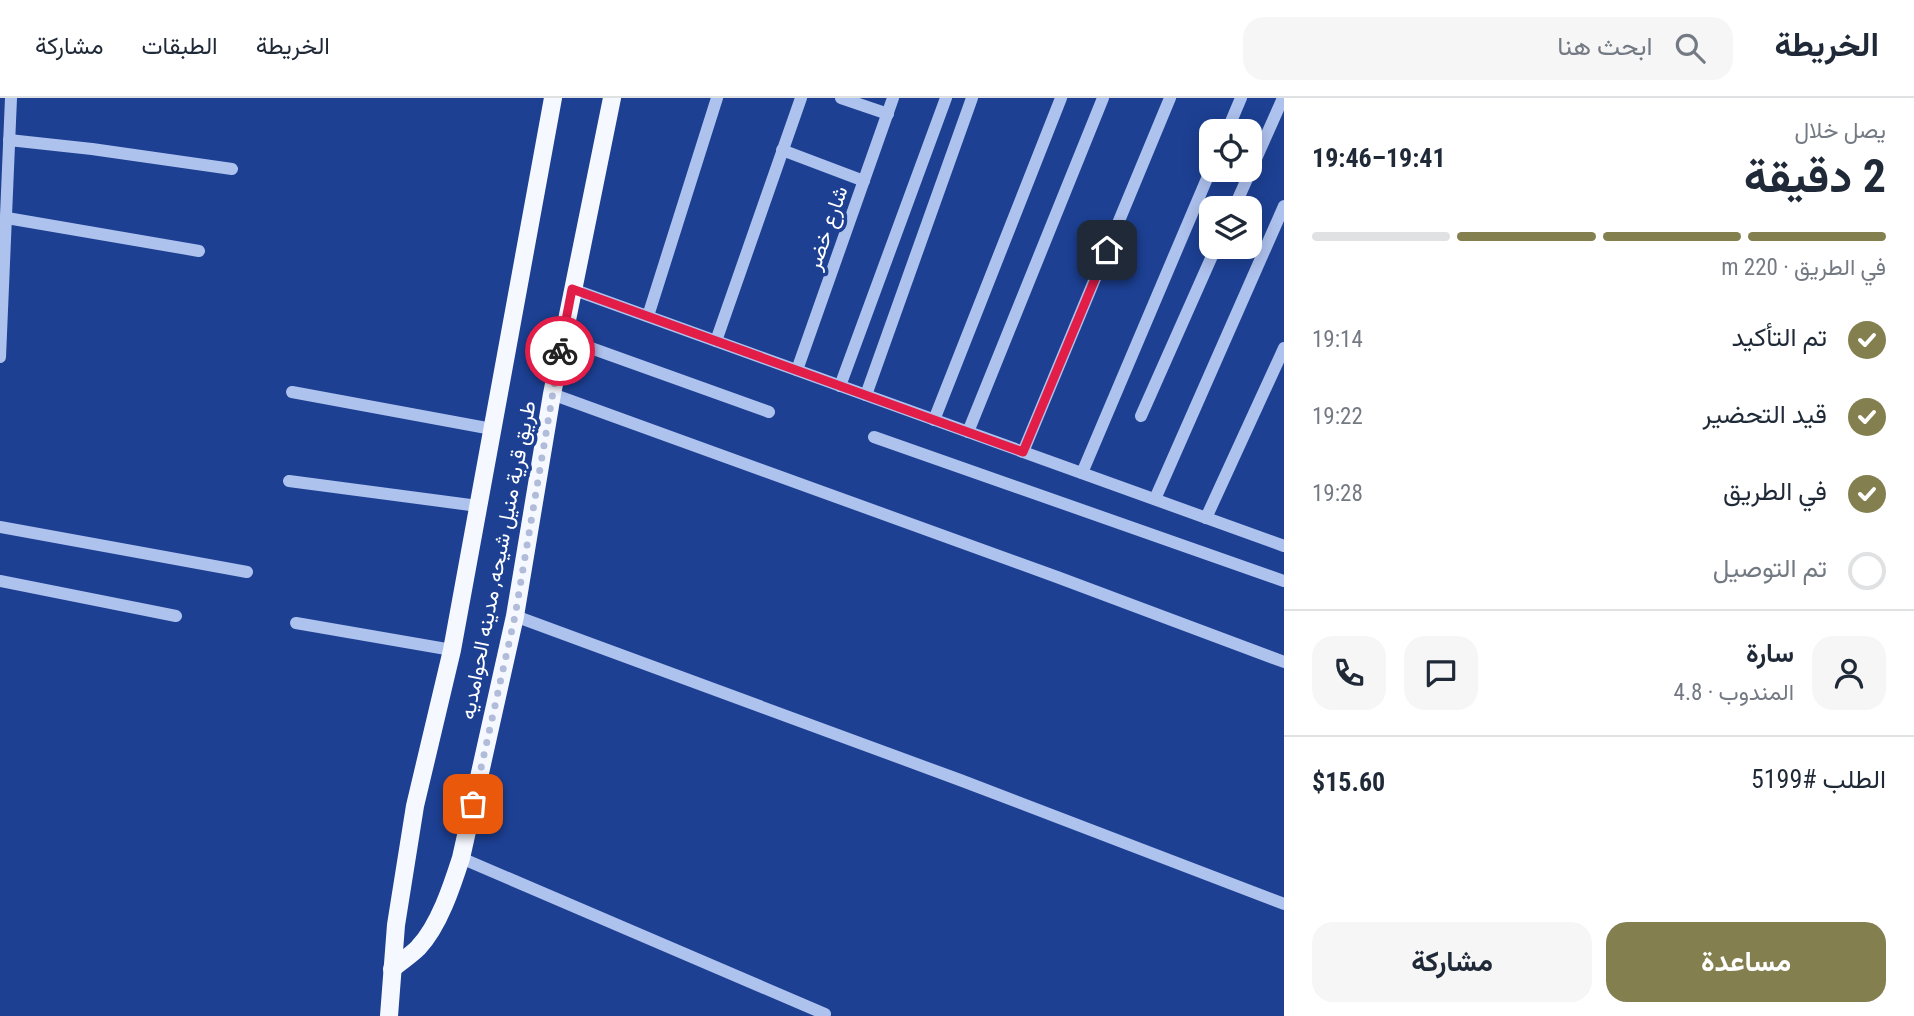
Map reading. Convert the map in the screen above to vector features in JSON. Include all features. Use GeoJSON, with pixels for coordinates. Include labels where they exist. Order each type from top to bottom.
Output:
{"type":"FeatureCollection","features":[{"type":"Feature","properties":{"kind":"main road","name":"طريق قرية منيل شيحه, مدينه الحوامديه"},"geometry":{"type":"LineString","coordinates":[[389,1016],[396,925],[415,806],[452,650],[553,98]]}},
{"type":"Feature","properties":{"kind":"main road","name":"طريق قرية منيل شيحه, مدينه الحوامديه"},"geometry":{"type":"LineString","coordinates":[[392,969],[419,947],[452,888],[461,858],[515,616],[552,394],[612,98]]}},
{"type":"Feature","properties":{"kind":"street"},"geometry":{"type":"LineString","coordinates":[[0,350],[11,98]]}},
{"type":"Feature","properties":{"kind":"street"},"geometry":{"type":"LineString","coordinates":[[648,316],[717,98]]}},
{"type":"Feature","properties":{"kind":"street"},"geometry":{"type":"LineString","coordinates":[[716,341],[801,98]]}},
{"type":"Feature","properties":{"kind":"street"},"geometry":{"type":"LineString","coordinates":[[841,98],[888,114]]}},
{"type":"Feature","properties":{"kind":"street","name":"شارع خضر"},"geometry":{"type":"LineString","coordinates":[[797,370],[893,98]]}},
{"type":"Feature","properties":{"kind":"street"},"geometry":{"type":"LineString","coordinates":[[840,386],[946,98]]}},
{"type":"Feature","properties":{"kind":"street"},"geometry":{"type":"LineString","coordinates":[[866,395],[972,98]]}},
{"type":"Feature","properties":{"kind":"street"},"geometry":{"type":"LineString","coordinates":[[934,420],[1062,98]]}},
{"type":"Feature","properties":{"kind":"street"},"geometry":{"type":"LineString","coordinates":[[968,432],[1103,98]]}},
{"type":"Feature","properties":{"kind":"street"},"geometry":{"type":"LineString","coordinates":[[1023,452],[1170,98]]}},
{"type":"Feature","properties":{"kind":"street"},"geometry":{"type":"LineString","coordinates":[[1232,119],[1241,98]]}},
{"type":"Feature","properties":{"kind":"street"},"geometry":{"type":"LineString","coordinates":[[1239,196],[1283,98]]}},
{"type":"Feature","properties":{"kind":"street"},"geometry":{"type":"LineString","coordinates":[[9,140],[232,169]]}},
{"type":"Feature","properties":{"kind":"street"},"geometry":{"type":"LineString","coordinates":[[782,150],[864,181]]}},
{"type":"Feature","properties":{"kind":"street"},"geometry":{"type":"LineString","coordinates":[[1082,473],[1205,182]]}},
{"type":"Feature","properties":{"kind":"street"},"geometry":{"type":"LineString","coordinates":[[1155,499],[1284,206]]}},
{"type":"Feature","properties":{"kind":"street"},"geometry":{"type":"LineString","coordinates":[[7,218],[199,251]]}},
{"type":"Feature","properties":{"kind":"street"},"geometry":{"type":"LineString","coordinates":[[1141,416],[1211,259]]}},
{"type":"Feature","properties":{"kind":"street"},"geometry":{"type":"LineString","coordinates":[[572,289],[1284,546]]}},
{"type":"Feature","properties":{"kind":"street"},"geometry":{"type":"LineString","coordinates":[[563,338],[769,412]]}},
{"type":"Feature","properties":{"kind":"street"},"geometry":{"type":"LineString","coordinates":[[1206,518],[1284,348]]}},
{"type":"Feature","properties":{"kind":"street"},"geometry":{"type":"LineString","coordinates":[[292,392],[492,429]]}},
{"type":"Feature","properties":{"kind":"street"},"geometry":{"type":"LineString","coordinates":[[552,394],[1284,662]]}},
{"type":"Feature","properties":{"kind":"street"},"geometry":{"type":"LineString","coordinates":[[874,437],[1284,581]]}},
{"type":"Feature","properties":{"kind":"street"},"geometry":{"type":"LineString","coordinates":[[289,481],[478,506]]}},
{"type":"Feature","properties":{"kind":"street"},"geometry":{"type":"LineString","coordinates":[[0,527],[247,572]]}},
{"type":"Feature","properties":{"kind":"street"},"geometry":{"type":"LineString","coordinates":[[0,581],[98,603],[176,616]]}},
{"type":"Feature","properties":{"kind":"street"},"geometry":{"type":"LineString","coordinates":[[515,616],[947,775],[1284,904]]}},
{"type":"Feature","properties":{"kind":"street"},"geometry":{"type":"LineString","coordinates":[[296,623],[452,650]]}},
{"type":"Feature","properties":{"kind":"street"},"geometry":{"type":"LineString","coordinates":[[461,858],[825,1014]]}},
{"type":"Feature","properties":{"kind":"way so far"},"geometry":{"type":"LineString","coordinates":[[473,804],[515,616],[560,351]]}},
{"type":"Feature","properties":{"kind":"route"},"geometry":{"type":"LineString","coordinates":[[560,351],[572,289],[1023,452],[1107,250]]}}]}
